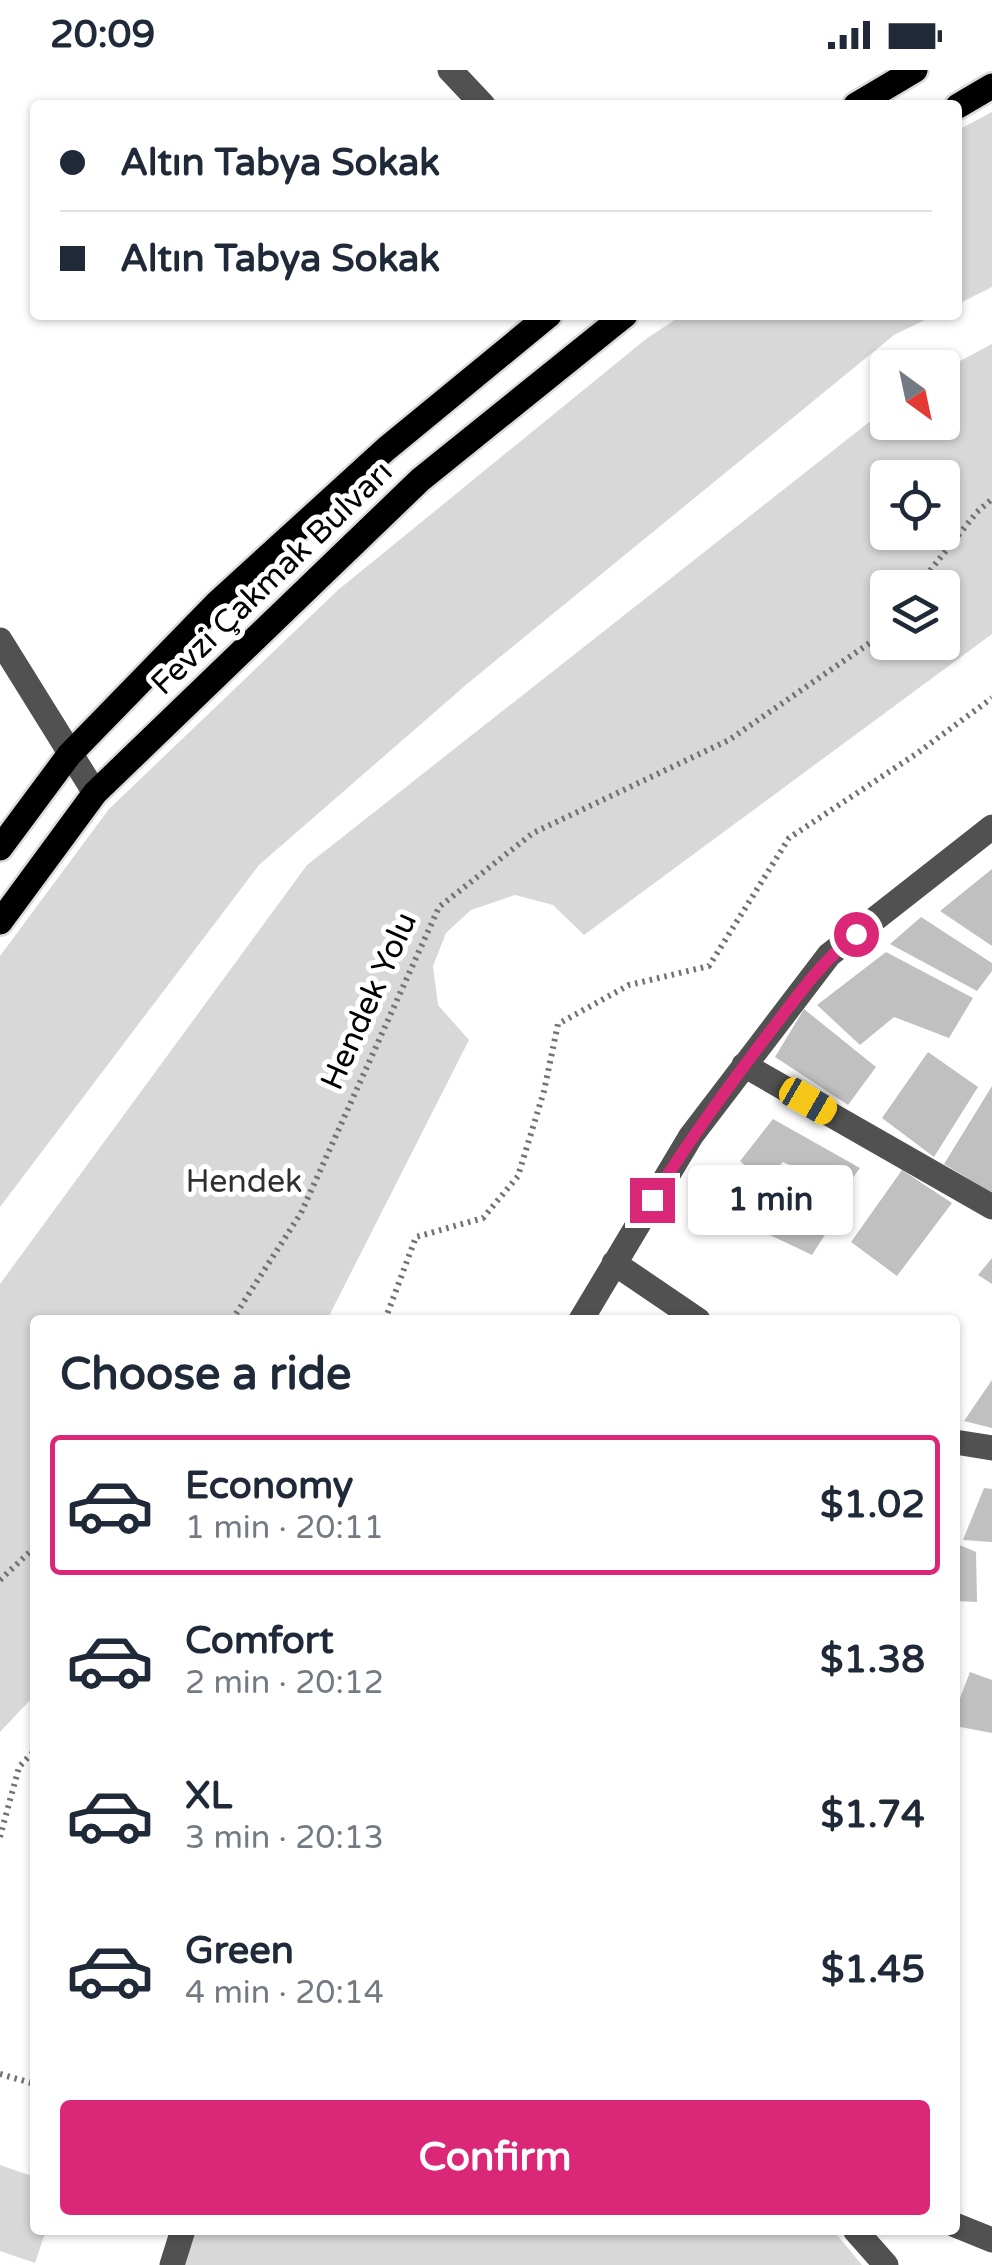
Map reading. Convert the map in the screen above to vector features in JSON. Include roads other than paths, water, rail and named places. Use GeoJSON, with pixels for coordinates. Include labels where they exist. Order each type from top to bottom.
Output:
{"type":"FeatureCollection","features":[{"type":"Feature","properties":{"kind":"main road"},"geometry":{"type":"LineString","coordinates":[[864,100],[915,70]]}},
{"type":"Feature","properties":{"kind":"main road"},"geometry":{"type":"LineString","coordinates":[[962,104],[992,86]]}},
{"type":"Feature","properties":{"kind":"main road","name":"Fevzi Çakmak Bulvarı"},"geometry":{"type":"LineString","coordinates":[[0,848],[69,754],[216,602],[386,449],[542,320]]}},
{"type":"Feature","properties":{"kind":"main road","name":"Fevzi Çakmak Bulvarı"},"geometry":{"type":"LineString","coordinates":[[0,922],[95,793],[420,480],[619,320]]}},
{"type":"Feature","properties":{"kind":"street"},"geometry":{"type":"LineString","coordinates":[[450,70],[478,100]]}},
{"type":"Feature","properties":{"kind":"street"},"geometry":{"type":"LineString","coordinates":[[0,640],[95,793]]}},
{"type":"Feature","properties":{"kind":"street"},"geometry":{"type":"LineString","coordinates":[[584,1315],[690,1136],[828,956],[992,827]]}},
{"type":"Feature","properties":{"kind":"street"},"geometry":{"type":"LineString","coordinates":[[744,1065],[992,1207]]}},
{"type":"Feature","properties":{"kind":"street"},"geometry":{"type":"LineString","coordinates":[[614,1263],[691,1315]]}},
{"type":"Feature","properties":{"kind":"street"},"geometry":{"type":"LineString","coordinates":[[960,1443],[992,1448]]}},
{"type":"Feature","properties":{"kind":"street"},"geometry":{"type":"LineString","coordinates":[[960,2227],[992,2240]]}},
{"type":"Feature","properties":{"kind":"street"},"geometry":{"type":"LineString","coordinates":[[172,2265],[181,2235]]}},
{"type":"Feature","properties":{"kind":"street"},"geometry":{"type":"LineString","coordinates":[[859,2235],[886,2265]]}},
{"type":"Feature","properties":{"kind":"park label","name":"Hendek"},"geometry":{"type":"Point","coordinates":[244,1182]}}]}
